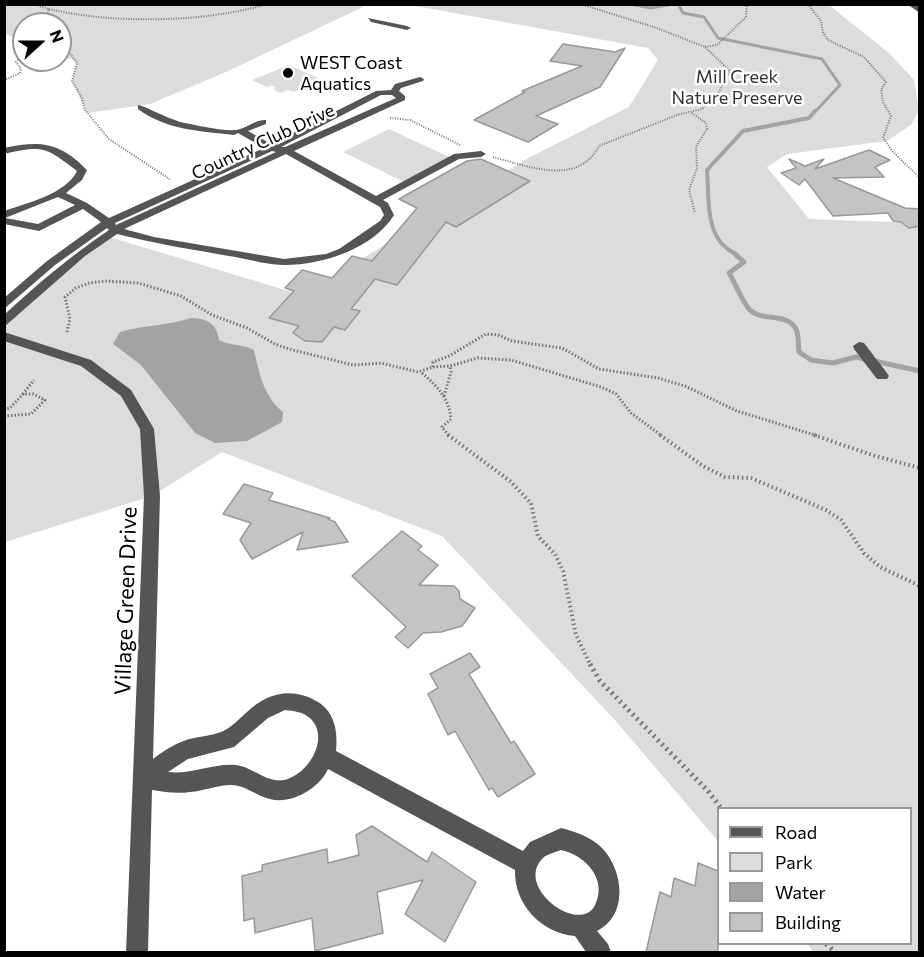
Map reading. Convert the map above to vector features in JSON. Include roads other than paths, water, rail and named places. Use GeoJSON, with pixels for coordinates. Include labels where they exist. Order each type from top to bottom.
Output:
{"type":"FeatureCollection","features":[{"type":"Feature","properties":{"kind":"street"},"geometry":{"type":"LineString","coordinates":[[910,4],[920,11]]}},
{"type":"Feature","properties":{"kind":"street"},"geometry":{"type":"LineString","coordinates":[[371,20],[407,28]]}},
{"type":"Feature","properties":{"kind":"street","name":"Country Club Drive"},"geometry":{"type":"LineString","coordinates":[[4,305],[51,263],[111,226],[182,187],[271,148],[379,93],[394,92],[402,98],[401,101],[367,116],[348,121],[111,226],[4,323]]}},
{"type":"Feature","properties":{"kind":"street"},"geometry":{"type":"LineString","coordinates":[[58,193],[83,205],[111,226],[153,240],[284,262],[306,260],[344,251],[384,223],[389,214],[384,205],[376,200],[285,150],[271,148],[237,132],[192,127],[169,121],[148,113],[141,107]]}},
{"type":"Feature","properties":{"kind":"street"},"geometry":{"type":"LineString","coordinates":[[215,140],[263,122]]}},
{"type":"Feature","properties":{"kind":"street"},"geometry":{"type":"LineString","coordinates":[[4,151],[32,145],[48,145],[82,171],[78,182],[58,193],[4,215]]}},
{"type":"Feature","properties":{"kind":"street"},"geometry":{"type":"LineString","coordinates":[[376,200],[457,156],[481,154]]}},
{"type":"Feature","properties":{"kind":"street"},"geometry":{"type":"LineString","coordinates":[[4,221],[39,228],[83,205]]}},
{"type":"Feature","properties":{"kind":"street","name":"Village Green Drive"},"geometry":{"type":"LineString","coordinates":[[4,336],[86,363],[126,393],[147,429],[152,496],[137,952]]}},
{"type":"Feature","properties":{"kind":"street"},"geometry":{"type":"LineString","coordinates":[[859,346],[882,376]]}},
{"type":"Feature","properties":{"kind":"street"},"geometry":{"type":"LineString","coordinates":[[285,701],[303,702],[311,706],[323,719],[328,736],[325,756],[320,765],[297,786],[277,790],[258,786],[235,775],[183,784],[144,778],[184,750],[230,739],[266,707],[285,701]]}},
{"type":"Feature","properties":{"kind":"street"},"geometry":{"type":"LineString","coordinates":[[325,756],[528,865]]}},
{"type":"Feature","properties":{"kind":"street"},"geometry":{"type":"LineString","coordinates":[[561,839],[583,844],[600,861],[606,872],[609,897],[604,912],[596,924],[584,932],[570,934],[556,931],[542,923],[532,910],[527,895],[525,880],[528,865],[541,847],[561,839]]}},
{"type":"Feature","properties":{"kind":"street"},"geometry":{"type":"LineString","coordinates":[[584,932],[600,952]]}},
{"type":"Feature","properties":{"kind":"water"},"geometry":{"type":"Polygon","coordinates":[[[191,318],[202,319],[210,323],[216,330],[219,340],[254,350],[260,376],[267,392],[283,412],[282,422],[247,441],[215,443],[195,433],[141,365],[113,344],[120,332],[191,318]]]}},
{"type":"Feature","properties":{"kind":"waterway"},"geometry":{"type":"LineString","coordinates":[[630,4],[651,8],[672,4]]}},
{"type":"Feature","properties":{"kind":"waterway"},"geometry":{"type":"LineString","coordinates":[[678,4],[683,13],[704,17],[718,38],[822,59],[840,85],[814,113]]}},
{"type":"Feature","properties":{"kind":"waterway"},"geometry":{"type":"LineString","coordinates":[[737,255],[727,249],[715,233],[710,215],[707,170],[743,131],[809,118],[815,111]]}},
{"type":"Feature","properties":{"kind":"waterway"},"geometry":{"type":"LineString","coordinates":[[735,254],[744,262],[729,273],[747,306],[755,314],[781,319],[792,324],[797,331],[799,352],[811,360],[833,363],[856,357],[920,371]]}},
{"type":"Feature","properties":{"kind":"place","name":"WEST Coast Aquatics"},"geometry":{"type":"Point","coordinates":[288,73]}},
{"type":"Feature","properties":{"kind":"park label","name":"Mill Creek Nature Preserve"},"geometry":{"type":"Point","coordinates":[737,88]}}]}
